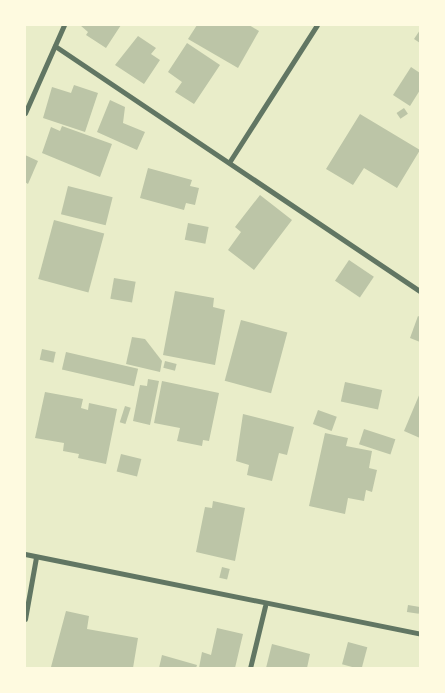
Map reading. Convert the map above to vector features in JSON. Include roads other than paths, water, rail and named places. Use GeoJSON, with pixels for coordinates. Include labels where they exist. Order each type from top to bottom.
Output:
{"type":"FeatureCollection","features":[{"type":"Feature","properties":{"kind":"street"},"geometry":{"type":"LineString","coordinates":[[25,113],[64,25]]}},
{"type":"Feature","properties":{"kind":"street"},"geometry":{"type":"LineString","coordinates":[[230,161],[317,25]]}},
{"type":"Feature","properties":{"kind":"street"},"geometry":{"type":"LineString","coordinates":[[55,46],[230,161],[420,291]]}},
{"type":"Feature","properties":{"kind":"street"},"geometry":{"type":"LineString","coordinates":[[25,554],[265,606],[420,634]]}},
{"type":"Feature","properties":{"kind":"street"},"geometry":{"type":"LineString","coordinates":[[25,619],[36,557]]}},
{"type":"Feature","properties":{"kind":"street"},"geometry":{"type":"LineString","coordinates":[[250,668],[265,606]]}}]}
